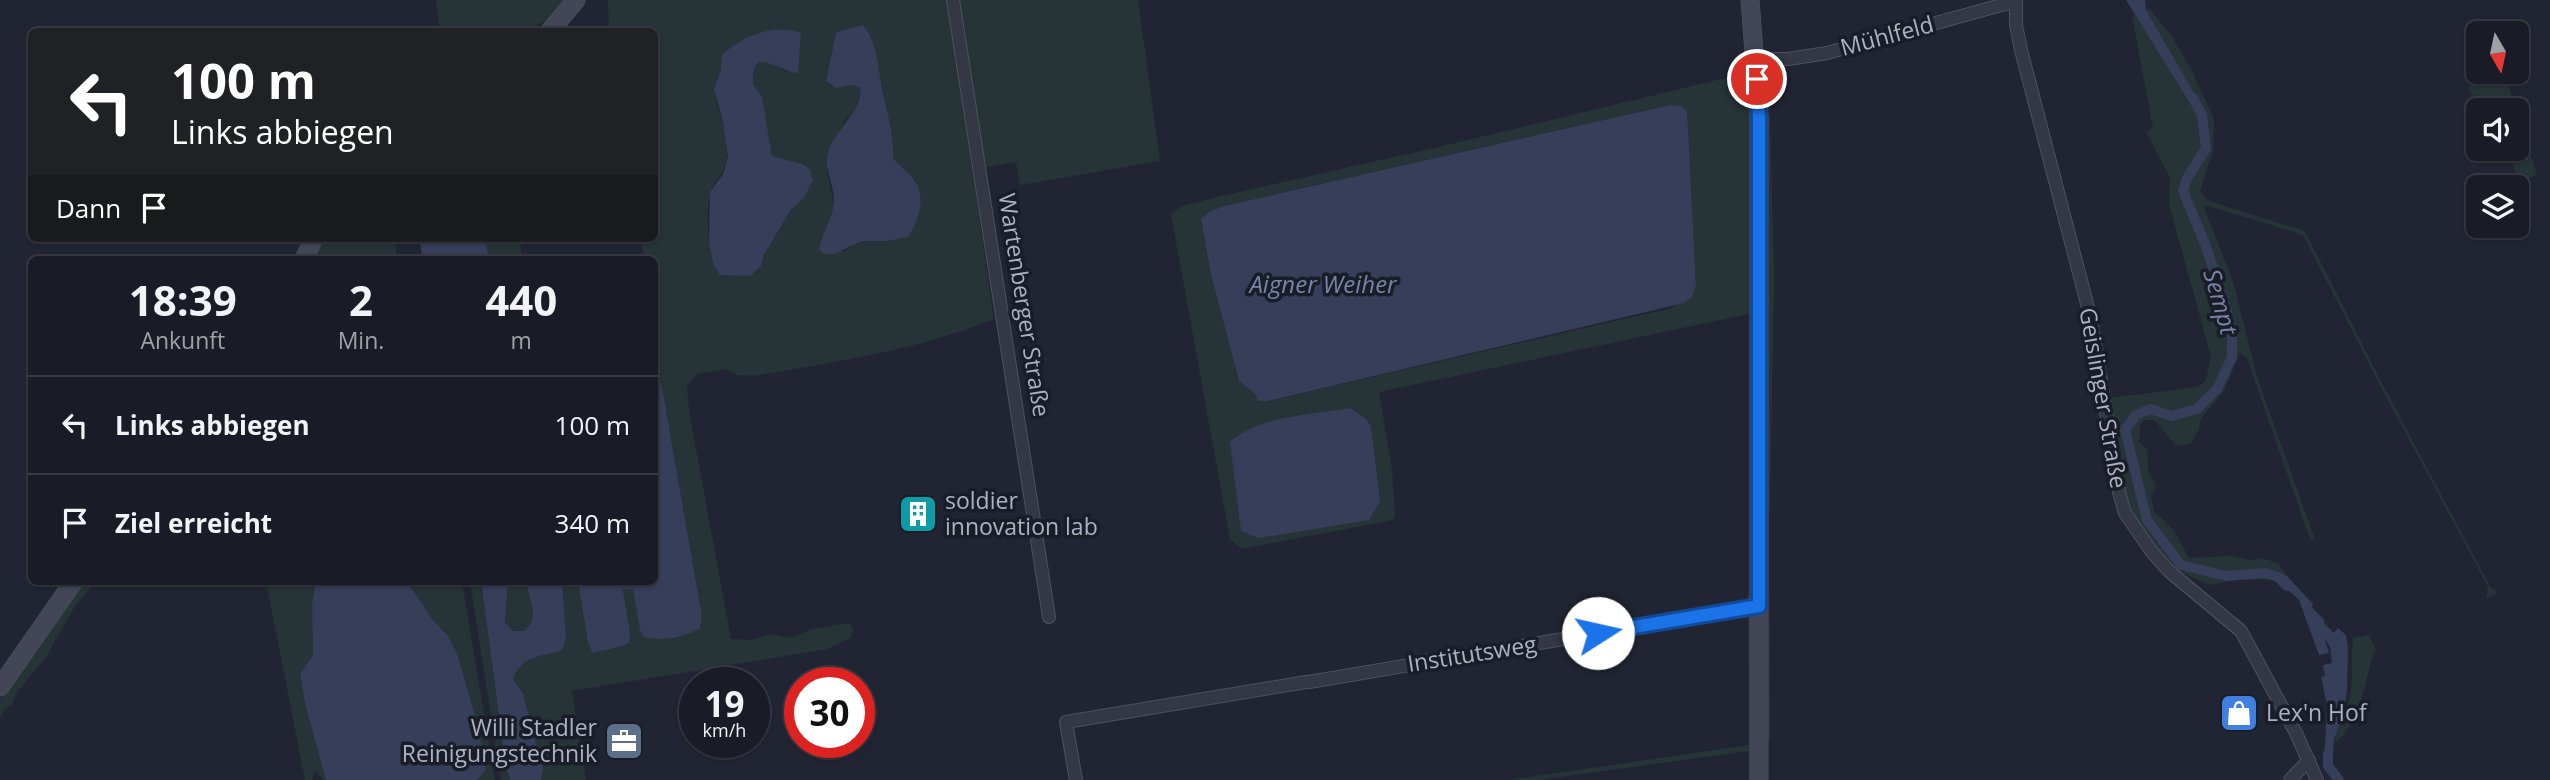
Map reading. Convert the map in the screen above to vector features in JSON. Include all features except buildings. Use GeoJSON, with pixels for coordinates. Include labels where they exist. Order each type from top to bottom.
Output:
{"type":"FeatureCollection","features":[{"type":"Feature","properties":{"kind":"main road"},"geometry":{"type":"LineString","coordinates":[[552,28],[576,0]]}},
{"type":"Feature","properties":{"kind":"main road"},"geometry":{"type":"LineString","coordinates":[[1750,0],[1759,118],[1759,780]]}},
{"type":"Feature","properties":{"kind":"main road"},"geometry":{"type":"LineString","coordinates":[[0,687],[71,585]]}},
{"type":"Feature","properties":{"kind":"street","name":"Wartenberger Straße"},"geometry":{"type":"LineString","coordinates":[[953,0],[1049,617]]}},
{"type":"Feature","properties":{"kind":"street","name":"Mühlfeld"},"geometry":{"type":"LineString","coordinates":[[1756,59],[1788,59],[1827,53],[2016,1]]}},
{"type":"Feature","properties":{"kind":"street","name":"Geislinger Straße"},"geometry":{"type":"LineString","coordinates":[[2016,1],[2016,25],[2021,50],[2091,318],[2119,492],[2125,513],[2152,552],[2170,572],[2241,631],[2317,780]]}},
{"type":"Feature","properties":{"kind":"street","name":"Institutsweg"},"geometry":{"type":"LineString","coordinates":[[1076,780],[1066,722],[1759,606]]}},
{"type":"Feature","properties":{"kind":"street"},"geometry":{"type":"LineString","coordinates":[[2290,780],[2309,760]]}},
{"type":"Feature","properties":{"kind":"shaded area"},"geometry":{"type":"Polygon","coordinates":[[[436,0],[569,0],[559,14],[529,28],[440,28],[436,0]]]}},
{"type":"Feature","properties":{"kind":"shaded area"},"geometry":{"type":"Polygon","coordinates":[[[608,0],[947,0],[994,319],[936,339],[845,360],[754,376],[738,375],[724,369],[696,374],[687,386],[689,411],[731,639],[751,640],[770,634],[792,638],[811,629],[849,623],[853,630],[851,638],[827,649],[718,667],[679,667],[679,673],[572,691],[586,780],[541,780],[543,769],[523,693],[513,680],[519,666],[530,657],[547,655],[566,639],[562,585],[579,585],[588,643],[594,653],[619,648],[630,632],[623,590],[633,588],[640,630],[700,628],[702,616],[658,373],[658,256],[644,256],[642,242],[658,242],[658,28],[609,28],[608,0]],[[863,25],[836,32],[826,81],[836,88],[853,85],[860,87],[861,93],[854,110],[844,122],[827,171],[834,206],[820,249],[844,251],[862,241],[874,241],[917,183],[893,158],[892,133],[872,40],[863,25]],[[772,30],[757,35],[745,44],[718,81],[717,103],[724,125],[727,156],[709,203],[708,230],[713,264],[761,266],[764,255],[790,211],[804,198],[813,180],[803,164],[772,156],[761,97],[753,84],[753,72],[758,62],[769,61],[787,72],[790,30],[772,30]]]}},
{"type":"Feature","properties":{"kind":"shaded area"},"geometry":{"type":"Polygon","coordinates":[[[959,0],[1138,0],[1160,161],[1020,185],[1016,162],[983,168],[959,0]]]}},
{"type":"Feature","properties":{"kind":"shaded area"},"geometry":{"type":"Polygon","coordinates":[[[2149,8],[2171,35],[2192,71],[2214,119],[2213,151],[2200,191],[2212,202],[2305,231],[2491,588],[2498,592],[2486,599],[2487,585],[2303,235],[2209,206],[2204,207],[2233,281],[2257,377],[2315,539],[2310,540],[2247,358],[2240,353],[2224,391],[2201,418],[2199,429],[2191,443],[2181,446],[2175,444],[2154,420],[2144,420],[2140,425],[2139,442],[2147,449],[2148,471],[2156,485],[2151,494],[2154,511],[2175,532],[2189,558],[2262,558],[2277,563],[2286,573],[2271,580],[2242,579],[2210,585],[2179,571],[2142,531],[2125,496],[2109,398],[2198,387],[2206,380],[2211,357],[2169,204],[2170,178],[2146,132],[2153,128],[2132,16],[2149,8]]]}},
{"type":"Feature","properties":{"kind":"shaded area"},"geometry":{"type":"Polygon","coordinates":[[[1991,14],[1882,46],[1837,57],[1785,65],[1769,72],[1774,277],[1772,512],[1769,514],[1770,741],[1767,738],[1765,622],[1769,622],[1769,616],[1765,615],[1761,67],[1991,14]]]}},
{"type":"Feature","properties":{"kind":"shaded area"},"geometry":{"type":"Polygon","coordinates":[[[1742,74],[1752,79],[1749,601],[1435,655],[1417,657],[1413,654],[1746,600],[1749,591],[1749,314],[1379,392],[1392,470],[1393,520],[1241,549],[1230,539],[1171,214],[1182,206],[1217,197],[1742,74]],[[1670,105],[1224,206],[1201,220],[1211,275],[1239,381],[1254,392],[1254,397],[1268,401],[1672,308],[1696,285],[1687,112],[1670,105]],[[1350,408],[1265,423],[1365,418],[1350,408]]]}},
{"type":"Feature","properties":{"kind":"shaded area"},"geometry":{"type":"Polygon","coordinates":[[[2469,84],[2508,84],[2512,98],[2475,98],[2468,89],[2469,84]]]}},
{"type":"Feature","properties":{"kind":"shaded area"},"geometry":{"type":"Polygon","coordinates":[[[2529,151],[2537,175],[2529,179],[2529,175],[2516,175],[2512,161],[2529,161],[2529,151]]]}},
{"type":"Feature","properties":{"kind":"shaded area"},"geometry":{"type":"Polygon","coordinates":[[[320,242],[395,242],[397,256],[313,256],[320,242]]]}},
{"type":"Feature","properties":{"kind":"shaded area"},"geometry":{"type":"Polygon","coordinates":[[[486,242],[520,242],[522,256],[488,256],[486,242]]]}},
{"type":"Feature","properties":{"kind":"shaded area"},"geometry":{"type":"Polygon","coordinates":[[[82,585],[93,585],[75,606],[46,657],[16,693],[12,705],[5,709],[0,718],[0,700],[51,622],[82,585]]]}},
{"type":"Feature","properties":{"kind":"shaded area"},"geometry":{"type":"Polygon","coordinates":[[[267,585],[316,585],[313,655],[300,674],[305,704],[326,780],[315,770],[312,780],[305,780],[267,585]]]}},
{"type":"Feature","properties":{"kind":"shaded area"},"geometry":{"type":"Polygon","coordinates":[[[408,585],[463,585],[495,780],[477,780],[486,770],[478,726],[458,656],[448,636],[408,585]]]}},
{"type":"Feature","properties":{"kind":"shaded area"},"geometry":{"type":"Polygon","coordinates":[[[471,585],[482,585],[506,769],[511,780],[501,780],[471,585]]]}},
{"type":"Feature","properties":{"kind":"shaded area"},"geometry":{"type":"Polygon","coordinates":[[[508,585],[528,585],[533,613],[530,625],[525,631],[513,631],[505,622],[508,585]]]}},
{"type":"Feature","properties":{"kind":"shaded area"},"geometry":{"type":"Polygon","coordinates":[[[1748,616],[1751,619],[1754,780],[1749,780],[1749,751],[1539,780],[1509,780],[1749,745],[1748,616]]]}},
{"type":"Feature","properties":{"kind":"shaded area"},"geometry":{"type":"Polygon","coordinates":[[[2369,635],[2376,649],[2360,704],[2350,727],[2335,742],[2336,728],[2343,719],[2350,698],[2353,638],[2369,635]]]}},
{"type":"Feature","properties":{"kind":"water"},"geometry":{"type":"Polygon","coordinates":[[[2126,0],[2145,0],[2146,10],[2202,107],[2195,111],[2126,0]]]}},
{"type":"Feature","properties":{"kind":"water"},"geometry":{"type":"Polygon","coordinates":[[[863,25],[872,40],[877,58],[892,133],[893,158],[916,183],[920,196],[920,211],[908,237],[887,241],[862,241],[834,254],[824,254],[819,249],[834,201],[827,156],[854,111],[860,95],[860,87],[853,85],[836,88],[826,81],[836,32],[863,25]]]}},
{"type":"Feature","properties":{"kind":"water"},"geometry":{"type":"Polygon","coordinates":[[[772,30],[801,33],[798,73],[758,62],[753,72],[753,84],[762,97],[772,156],[803,164],[810,170],[813,180],[804,198],[790,211],[764,255],[761,266],[750,276],[720,275],[713,264],[709,241],[710,192],[723,174],[728,157],[723,122],[714,89],[721,70],[722,55],[745,39],[772,30]]]}},
{"type":"Feature","properties":{"kind":"water","name":"Aigner Weiher"},"geometry":{"type":"Polygon","coordinates":[[[1670,105],[1682,106],[1687,112],[1696,285],[1692,297],[1684,303],[1268,401],[1258,401],[1253,392],[1239,381],[1211,275],[1201,219],[1209,212],[1224,206],[1670,105]]]}},
{"type":"Feature","properties":{"kind":"water"},"geometry":{"type":"Polygon","coordinates":[[[420,242],[486,242],[488,256],[422,256],[420,242]]]}},
{"type":"Feature","properties":{"kind":"water"},"geometry":{"type":"Polygon","coordinates":[[[658,373],[702,616],[700,628],[673,638],[644,637],[640,630],[633,589],[623,590],[630,632],[629,643],[593,653],[588,643],[579,585],[658,585],[658,373]]]}},
{"type":"Feature","properties":{"kind":"water"},"geometry":{"type":"Polygon","coordinates":[[[1350,408],[1365,418],[1371,426],[1380,501],[1369,520],[1259,538],[1241,531],[1230,442],[1242,433],[1271,421],[1350,408]]]}},
{"type":"Feature","properties":{"kind":"water"},"geometry":{"type":"Polygon","coordinates":[[[2281,573],[2313,604],[2312,607],[2325,621],[2323,623],[2334,633],[2338,628],[2346,635],[2347,689],[2344,712],[2334,739],[2332,766],[2326,769],[2327,705],[2321,677],[2325,676],[2323,665],[2332,663],[2330,645],[2333,648],[2336,646],[2334,636],[2321,628],[2329,653],[2319,655],[2299,600],[2276,579],[2281,573]]]}},
{"type":"Feature","properties":{"kind":"water"},"geometry":{"type":"Polygon","coordinates":[[[315,585],[409,585],[432,619],[448,636],[458,656],[478,726],[486,770],[477,780],[326,780],[305,704],[300,674],[313,655],[312,604],[315,585]]]}},
{"type":"Feature","properties":{"kind":"water"},"geometry":{"type":"Polygon","coordinates":[[[482,585],[508,585],[505,622],[513,631],[524,631],[533,613],[528,585],[562,585],[566,639],[562,650],[527,661],[513,679],[523,693],[543,769],[541,780],[511,780],[506,769],[482,585]]]}},
{"type":"Feature","properties":{"kind":"waterway","name":"Sempt"},"geometry":{"type":"LineString","coordinates":[[2193,98],[2202,115],[2206,148],[2186,180],[2183,191],[2223,297],[2232,329],[2232,357],[2217,389],[2197,409],[2172,416],[2150,409],[2136,415],[2125,430],[2147,520],[2181,565],[2226,576],[2265,573],[2278,577],[2287,586]]}},
{"type":"Feature","properties":{"kind":"waterway"},"geometry":{"type":"LineString","coordinates":[[2313,621],[2330,637],[2339,658]]}},
{"type":"Feature","properties":{"kind":"waterway","name":"Sempt"},"geometry":{"type":"LineString","coordinates":[[2328,754],[2328,766],[2339,780]]}},
{"type":"Feature","properties":{"kind":"place","name":"soldier innovation lab"},"geometry":{"type":"Point","coordinates":[918,514]}},
{"type":"Feature","properties":{"kind":"place","name":"Lex'n Hof"},"geometry":{"type":"Point","coordinates":[2239,713]}},
{"type":"Feature","properties":{"kind":"place","name":"Willi Stadler Reinigungstechnik"},"geometry":{"type":"Point","coordinates":[624,741]}},
{"type":"Feature","properties":{"kind":"route"},"geometry":{"type":"LineString","coordinates":[[1598,633],[1759,606],[1757,79]]}}]}
